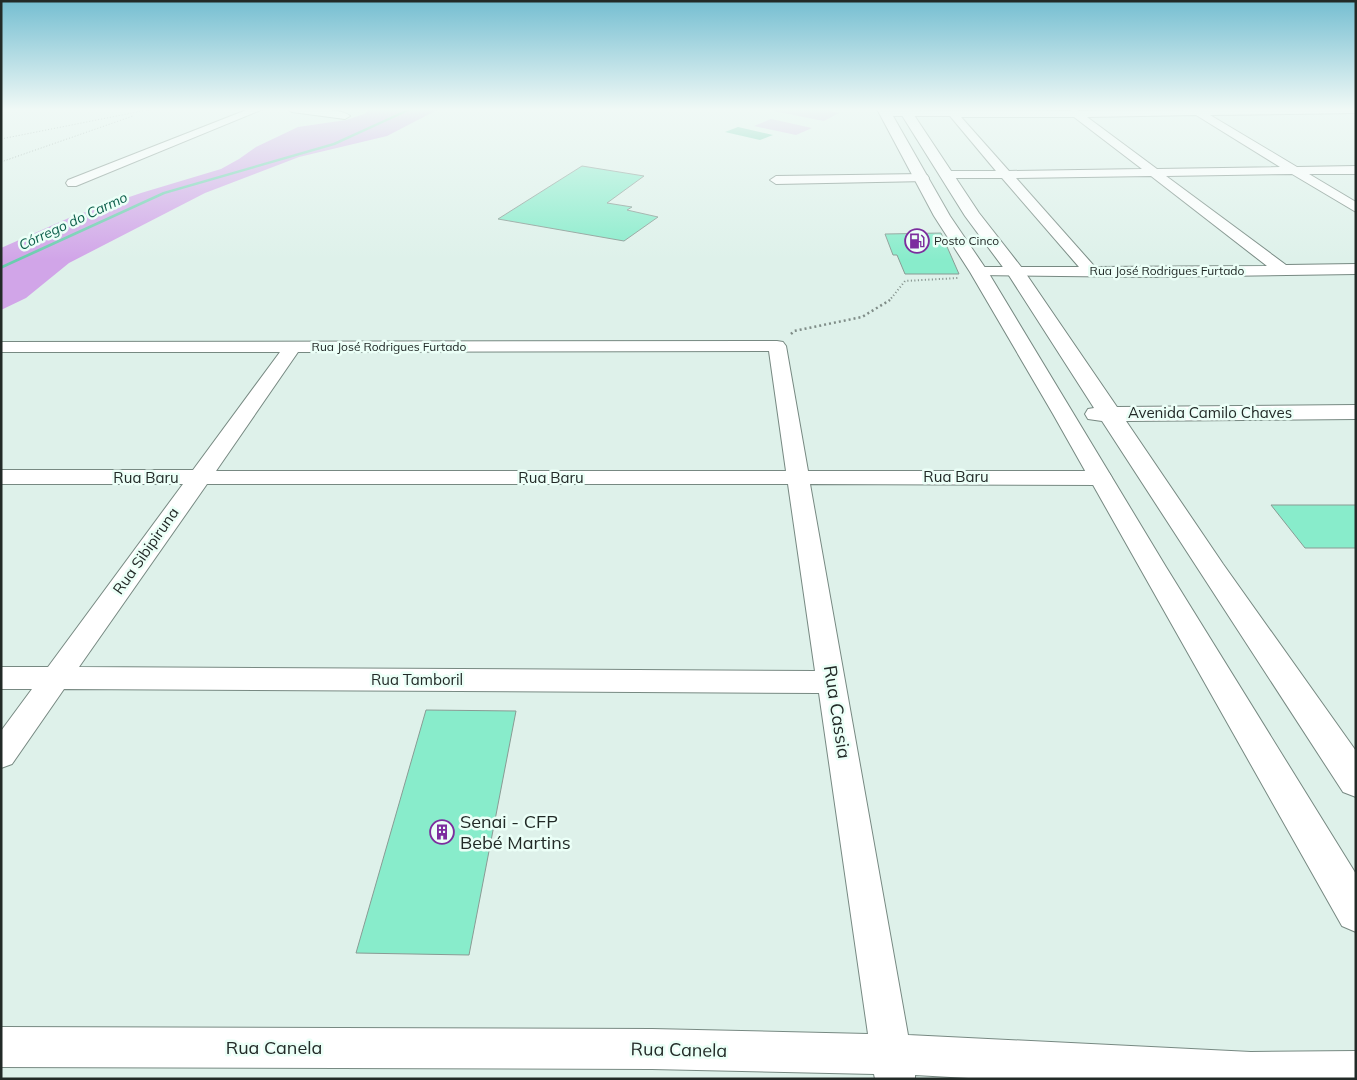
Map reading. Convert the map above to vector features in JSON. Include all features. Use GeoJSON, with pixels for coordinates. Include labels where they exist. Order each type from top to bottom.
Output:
{"type":"FeatureCollection","features":[{"type":"Feature","properties":{"kind":"main road"},"geometry":{"type":"LineString","coordinates":[[912,159],[942,216],[969,275],[1064,414],[1156,574],[1356,912]]}},
{"type":"Feature","properties":{"kind":"main road"},"geometry":{"type":"LineString","coordinates":[[936,159],[973,216],[1016,272],[1356,782]]}},
{"type":"Feature","properties":{"kind":"main road"},"geometry":{"type":"LineString","coordinates":[[942,216],[973,216]]}},
{"type":"Feature","properties":{"kind":"main road","name":"Avenida Camilo Chaves"},"geometry":{"type":"LineString","coordinates":[[1064,414],[1356,412]]}},
{"type":"Feature","properties":{"kind":"street"},"geometry":{"type":"LineString","coordinates":[[72,183],[131,159]]}},
{"type":"Feature","properties":{"kind":"street"},"geometry":{"type":"LineString","coordinates":[[994,159],[1091,272]]}},
{"type":"Feature","properties":{"kind":"street"},"geometry":{"type":"LineString","coordinates":[[1138,159],[1284,271]]}},
{"type":"Feature","properties":{"kind":"street"},"geometry":{"type":"LineString","coordinates":[[1274,159],[1356,208]]}},
{"type":"Feature","properties":{"kind":"street"},"geometry":{"type":"LineString","coordinates":[[946,176],[1356,170]]}},
{"type":"Feature","properties":{"kind":"street"},"geometry":{"type":"LineString","coordinates":[[776,180],[923,178]]}},
{"type":"Feature","properties":{"kind":"street","name":"Rua José Rodrigues Furtado"},"geometry":{"type":"LineString","coordinates":[[969,275],[1016,272],[1356,269]]}},
{"type":"Feature","properties":{"kind":"street","name":"Rua José Rodrigues Furtado"},"geometry":{"type":"LineString","coordinates":[[1,347],[777,346]]}},
{"type":"Feature","properties":{"kind":"street","name":"Rua Cassia"},"geometry":{"type":"LineString","coordinates":[[777,346],[893,1066]]}},
{"type":"Feature","properties":{"kind":"street","name":"Rua Sibipiruna"},"geometry":{"type":"LineString","coordinates":[[1,755],[293,347]]}},
{"type":"Feature","properties":{"kind":"street","name":"Rua Baru"},"geometry":{"type":"LineString","coordinates":[[1,477],[1101,478]]}},
{"type":"Feature","properties":{"kind":"street","name":"Rua Tamboril"},"geometry":{"type":"LineString","coordinates":[[1,678],[832,682]]}},
{"type":"Feature","properties":{"kind":"street","name":"Rua Canela"},"geometry":{"type":"LineString","coordinates":[[1,1047],[642,1049],[893,1066],[1251,1072],[1356,1071]]}},
{"type":"Feature","properties":{"kind":"path"},"geometry":{"type":"LineString","coordinates":[[777,346],[794,331],[862,317],[890,300],[905,281],[969,275]]}},
{"type":"Feature","properties":{"kind":"shaded area"},"geometry":{"type":"Polygon","coordinates":[[[238,159],[293,159],[205,193],[69,263],[26,298],[1,310],[1,248],[71,217],[141,193],[221,169],[238,159]]]}},
{"type":"Feature","properties":{"kind":"building"},"geometry":{"type":"Polygon","coordinates":[[[582,166],[644,176],[607,203],[632,207],[627,210],[658,217],[624,241],[498,219],[582,166]]]}},
{"type":"Feature","properties":{"kind":"building"},"geometry":{"type":"Polygon","coordinates":[[[941,233],[959,274],[905,274],[897,255],[893,255],[885,234],[941,233]]]}},
{"type":"Feature","properties":{"kind":"building"},"geometry":{"type":"Polygon","coordinates":[[[1271,505],[1356,505],[1356,548],[1305,548],[1271,505]]]}},
{"type":"Feature","properties":{"kind":"building","name":"Senai - CFP Bebé Martins"},"geometry":{"type":"Polygon","coordinates":[[[426,710],[516,711],[469,955],[356,953],[426,710]]]}},
{"type":"Feature","properties":{"kind":"waterway","name":"Córrego do Carmo"},"geometry":{"type":"LineString","coordinates":[[1,268],[164,193],[281,159]]}},
{"type":"Feature","properties":{"kind":"place","name":"Posto Cinco"},"geometry":{"type":"Point","coordinates":[917,241]}},
{"type":"Feature","properties":{"kind":"place","name":"Senai - CFP Bebé Martins"},"geometry":{"type":"Point","coordinates":[442,832]}}]}
